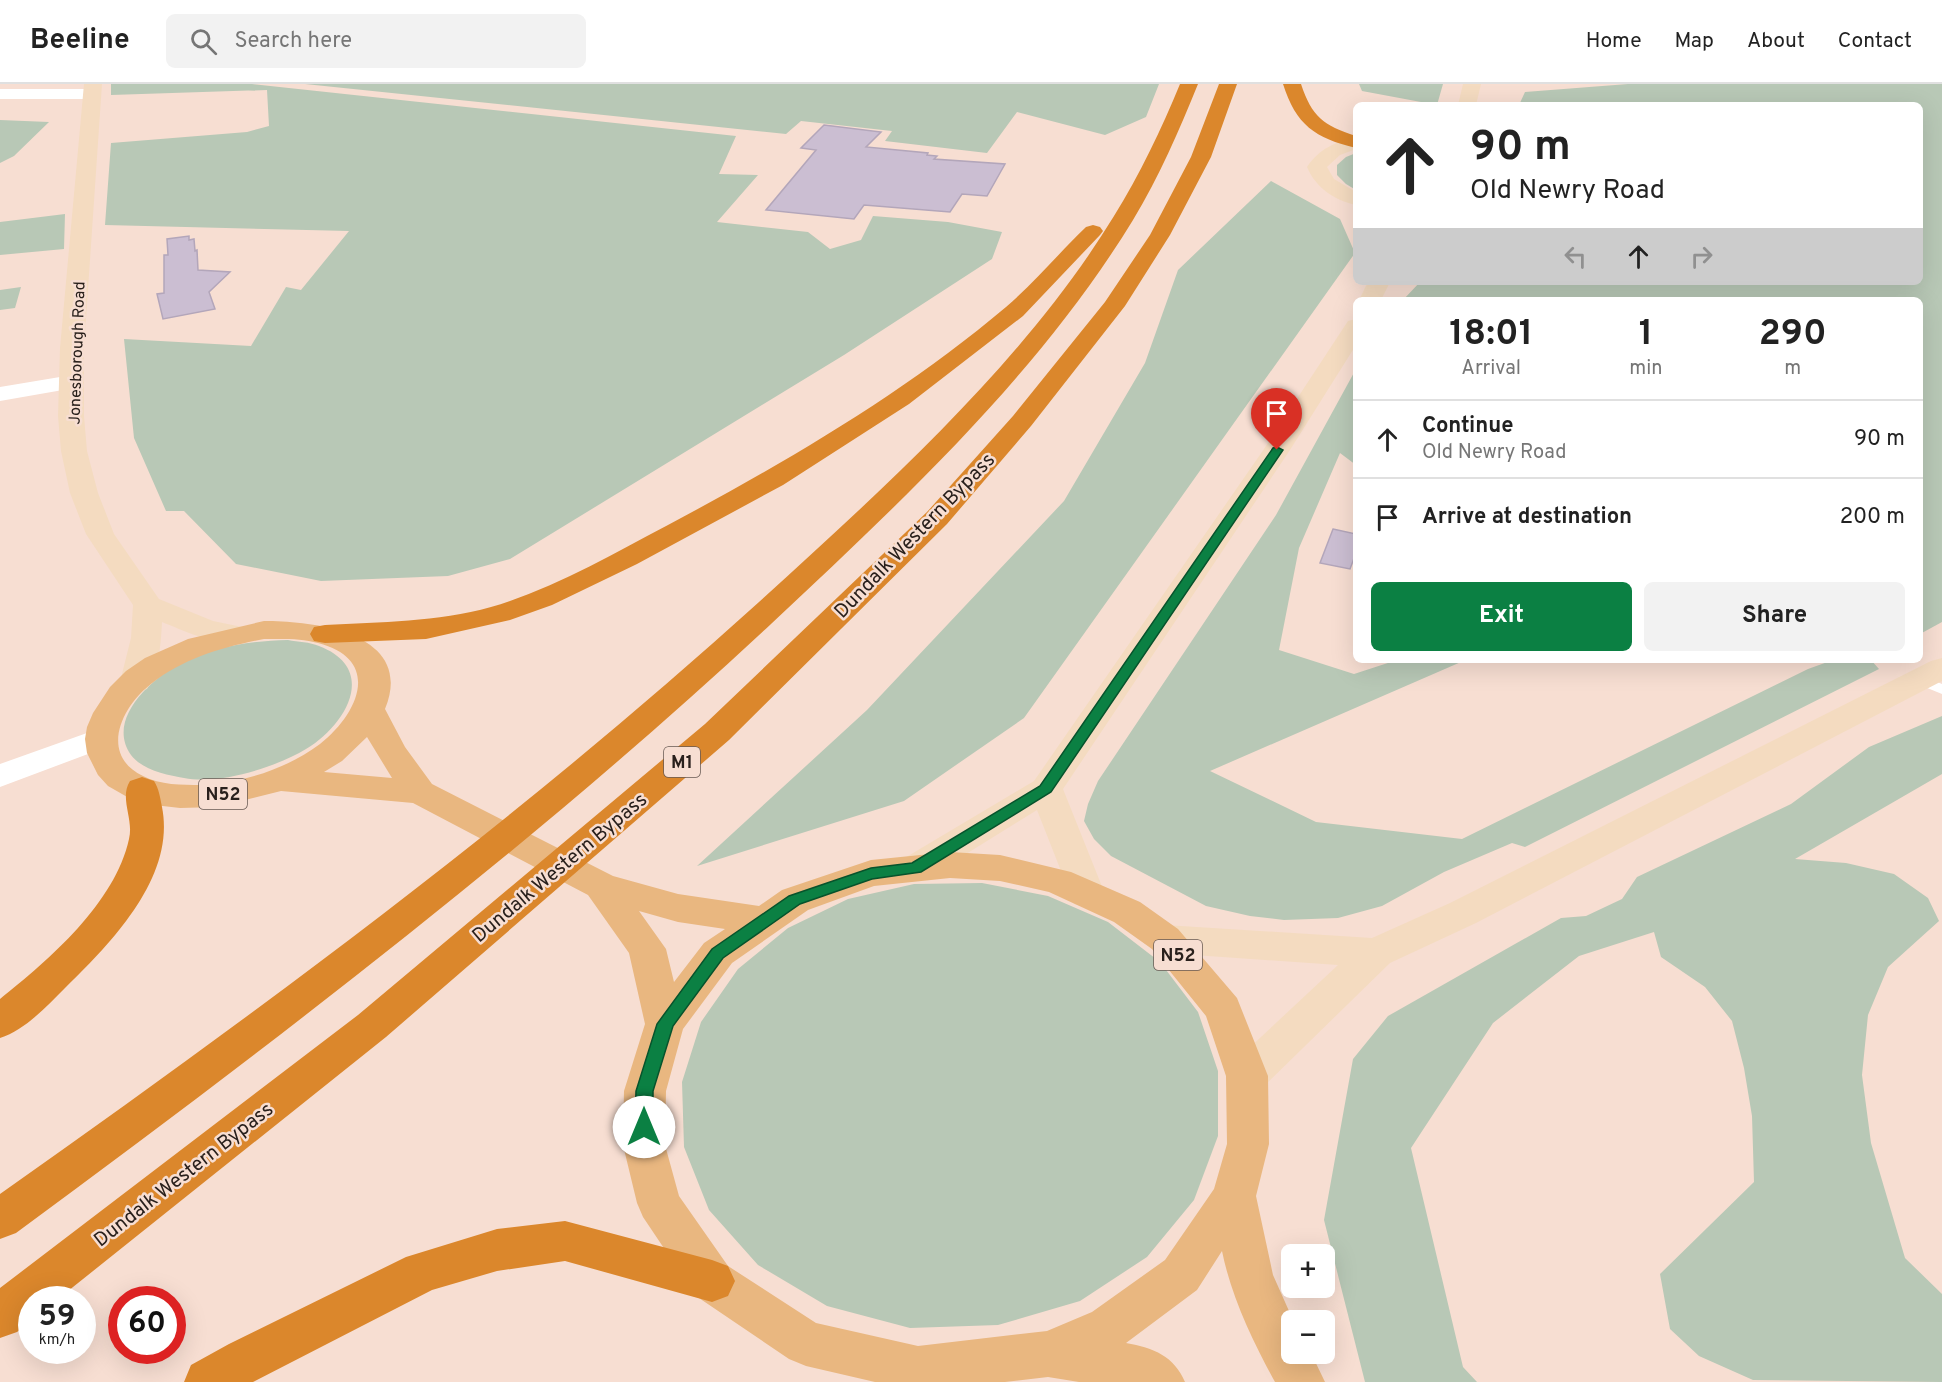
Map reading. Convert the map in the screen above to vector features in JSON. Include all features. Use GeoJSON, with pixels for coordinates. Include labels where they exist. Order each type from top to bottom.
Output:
{"type":"FeatureCollection","features":[{"type":"Feature","properties":{"kind":"highway"},"geometry":{"type":"LineString","coordinates":[[0,1219],[177,1091],[459,875],[659,709],[910,477],[997,384],[1067,299],[1126,213],[1158,156],[1188,84]]}},
{"type":"Feature","properties":{"kind":"highway","name":"Dundalk Western Bypass"},"geometry":{"type":"LineString","coordinates":[[0,1316],[363,1033],[418,987],[717,732],[937,518],[1022,421],[1114,306],[1160,235],[1201,157],[1228,84]]}},
{"type":"Feature","properties":{"kind":"highway"},"geometry":{"type":"LineString","coordinates":[[1292,84],[1303,114],[1312,123],[1353,141]]}},
{"type":"Feature","properties":{"kind":"highway"},"geometry":{"type":"LineString","coordinates":[[325,634],[426,630],[499,614],[541,599],[627,558],[774,479],[900,399],[1015,311],[1078,249],[1158,156]]}},
{"type":"Feature","properties":{"kind":"highway"},"geometry":{"type":"LineString","coordinates":[[0,1022],[31,997],[101,926],[133,880],[148,838],[142,789]]}},
{"type":"Feature","properties":{"kind":"highway"},"geometry":{"type":"LineString","coordinates":[[208,1382],[246,1360],[422,1272],[497,1250],[565,1241],[712,1281]]}},
{"type":"Feature","properties":{"kind":"main road"},"geometry":{"type":"LineString","coordinates":[[1468,102],[1472,84]]}},
{"type":"Feature","properties":{"kind":"main road","name":"Jonesborough Road"},"geometry":{"type":"LineString","coordinates":[[93,89],[72,348],[71,416],[74,452],[84,493],[100,534],[148,605]]}},
{"type":"Feature","properties":{"kind":"main road"},"geometry":{"type":"LineString","coordinates":[[1353,143],[1323,156],[1317,167],[1321,178],[1334,189],[1353,198]]}},
{"type":"Feature","properties":{"kind":"main road"},"geometry":{"type":"LineString","coordinates":[[916,868],[1046,789],[1277,450],[1353,331]]}},
{"type":"Feature","properties":{"kind":"main road"},"geometry":{"type":"LineString","coordinates":[[136,682],[146,638],[148,605],[204,628],[236,635]]}},
{"type":"Feature","properties":{"kind":"main road","name":"N52"},"geometry":{"type":"LineString","coordinates":[[292,630],[325,634],[345,642],[361,653],[370,663],[375,675],[375,692],[369,710],[358,728],[332,752],[281,780],[243,791],[180,797],[142,789],[120,778],[105,760],[101,738],[104,723],[111,709],[136,682],[158,666],[184,652],[236,635],[292,630]]}},
{"type":"Feature","properties":{"kind":"main road"},"geometry":{"type":"LineString","coordinates":[[1247,1076],[1376,953],[1463,913],[1935,679]]}},
{"type":"Feature","properties":{"kind":"main road","name":"N52"},"geometry":{"type":"LineString","coordinates":[[369,710],[390,752],[420,792]]}},
{"type":"Feature","properties":{"kind":"main road","name":"N52"},"geometry":{"type":"LineString","coordinates":[[281,780],[420,792],[601,886],[678,908],[765,921]]}},
{"type":"Feature","properties":{"kind":"main road"},"geometry":{"type":"LineString","coordinates":[[1046,789],[1088,894]]}},
{"type":"Feature","properties":{"kind":"main road","name":"N52"},"geometry":{"type":"LineString","coordinates":[[1048,1354],[1109,1328],[1181,1275],[1234,1196],[1248,1144],[1247,1076],[1223,1009],[1166,939],[1127,912],[1058,881],[1000,868],[950,864],[871,873],[795,900],[718,953],[665,1024],[645,1091],[644,1145],[659,1203],[712,1281],[806,1343],[918,1369],[1048,1354],[1141,1369],[1161,1382]]}},
{"type":"Feature","properties":{"kind":"main road","name":"N52"},"geometry":{"type":"LineString","coordinates":[[601,886],[647,949],[665,1024]]}},
{"type":"Feature","properties":{"kind":"main road"},"geometry":{"type":"LineString","coordinates":[[1166,939],[1376,953]]}},
{"type":"Feature","properties":{"kind":"main road","name":"N52"},"geometry":{"type":"LineString","coordinates":[[1234,1196],[1250,1275],[1280,1345],[1301,1382]]}},
{"type":"Feature","properties":{"kind":"street"},"geometry":{"type":"LineString","coordinates":[[0,94],[93,89]]}},
{"type":"Feature","properties":{"kind":"street"},"geometry":{"type":"LineString","coordinates":[[0,394],[72,382]]}},
{"type":"Feature","properties":{"kind":"street"},"geometry":{"type":"LineString","coordinates":[[0,776],[101,738]]}},
{"type":"Feature","properties":{"kind":"green space"},"geometry":{"type":"Polygon","coordinates":[[[111,84],[252,84],[736,136],[719,174],[758,175],[717,222],[808,232],[830,249],[861,240],[873,216],[948,222],[1002,232],[992,259],[844,355],[510,559],[448,576],[321,581],[236,564],[184,511],[166,511],[134,438],[124,339],[251,346],[286,287],[301,290],[349,231],[105,225],[111,143],[247,132],[269,126],[267,90],[111,95],[111,84]]]}},
{"type":"Feature","properties":{"kind":"green space"},"geometry":{"type":"Polygon","coordinates":[[[305,84],[1159,84],[1146,117],[1105,135],[1017,112],[987,153],[885,141],[892,131],[801,121],[786,134],[305,84]]]}},
{"type":"Feature","properties":{"kind":"green space"},"geometry":{"type":"Polygon","coordinates":[[[1359,84],[1443,84],[1438,102],[1421,102],[1362,91],[1359,84]]]}},
{"type":"Feature","properties":{"kind":"green space"},"geometry":{"type":"Polygon","coordinates":[[[1628,84],[1942,84],[1942,622],[1923,632],[1923,297],[1406,297],[1417,285],[1923,285],[1923,102],[1520,102],[1525,92],[1628,84]]]}},
{"type":"Feature","properties":{"kind":"green space"},"geometry":{"type":"Polygon","coordinates":[[[0,120],[49,122],[14,156],[0,163],[0,120]]]}},
{"type":"Feature","properties":{"kind":"green space"},"geometry":{"type":"Polygon","coordinates":[[[1353,154],[1353,188],[1337,175],[1337,165],[1353,154]]]}},
{"type":"Feature","properties":{"kind":"green space"},"geometry":{"type":"Polygon","coordinates":[[[1271,181],[1340,219],[1353,248],[1353,256],[1024,718],[904,801],[697,866],[867,710],[1064,501],[1145,363],[1178,270],[1271,181]]]}},
{"type":"Feature","properties":{"kind":"green space"},"geometry":{"type":"Polygon","coordinates":[[[65,214],[64,249],[0,255],[0,222],[65,214]]]}},
{"type":"Feature","properties":{"kind":"green space"},"geometry":{"type":"Polygon","coordinates":[[[21,287],[15,308],[0,310],[0,290],[21,287]]]}},
{"type":"Feature","properties":{"kind":"green space"},"geometry":{"type":"Polygon","coordinates":[[[1353,374],[1353,463],[1340,453],[1299,548],[1279,650],[1354,674],[1388,663],[1459,663],[1210,771],[1316,822],[1462,839],[1808,669],[1825,663],[1874,663],[1879,669],[1525,847],[1512,843],[1444,872],[1382,906],[1338,918],[1284,920],[1250,916],[1206,906],[1111,856],[1094,839],[1084,821],[1088,804],[1098,781],[1276,515],[1353,374]]]}},
{"type":"Feature","properties":{"kind":"green space"},"geometry":{"type":"Polygon","coordinates":[[[288,640],[319,646],[337,656],[348,668],[352,682],[350,697],[344,712],[321,739],[294,756],[264,768],[214,779],[198,780],[163,773],[148,768],[131,755],[125,742],[124,728],[128,715],[135,702],[155,680],[178,665],[218,649],[246,643],[288,640]]]}},
{"type":"Feature","properties":{"kind":"green space"},"geometry":{"type":"Polygon","coordinates":[[[1942,716],[1942,774],[1795,859],[1846,863],[1894,874],[1928,898],[1939,921],[1888,967],[1868,1015],[1862,1075],[1871,1143],[1905,1258],[1942,1294],[1942,1382],[1753,1380],[1699,1356],[1670,1329],[1660,1274],[1754,1182],[1752,1116],[1744,1068],[1732,1021],[1705,987],[1661,957],[1654,932],[1579,956],[1493,1023],[1411,1148],[1463,1367],[1477,1382],[1365,1382],[1335,1263],[1335,1244],[1330,1244],[1324,1220],[1353,1059],[1388,1016],[1561,918],[1586,916],[1622,899],[1637,877],[1791,804],[1869,747],[1942,716]]]}},
{"type":"Feature","properties":{"kind":"green space"},"geometry":{"type":"Polygon","coordinates":[[[982,883],[1048,896],[1108,922],[1160,962],[1198,1012],[1218,1071],[1218,1136],[1194,1200],[1147,1257],[1080,1301],[998,1325],[910,1328],[827,1306],[758,1265],[709,1210],[684,1147],[682,1082],[701,1022],[738,969],[788,928],[848,899],[914,884],[982,883]]]}},
{"type":"Feature","properties":{"kind":"building"},"geometry":{"type":"Polygon","coordinates":[[[824,125],[881,132],[866,147],[928,153],[927,155],[937,156],[934,159],[1005,164],[987,196],[962,194],[950,212],[864,205],[854,219],[766,210],[816,150],[801,148],[824,125]]]}},
{"type":"Feature","properties":{"kind":"building"},"geometry":{"type":"Polygon","coordinates":[[[189,236],[189,240],[194,239],[195,251],[197,250],[198,270],[230,272],[209,292],[215,309],[163,319],[157,294],[164,293],[164,255],[168,255],[167,239],[189,236]]]}},
{"type":"Feature","properties":{"kind":"building"},"geometry":{"type":"Polygon","coordinates":[[[1333,529],[1353,533],[1353,561],[1350,569],[1320,563],[1333,529]]]}},
{"type":"Feature","properties":{"kind":"route"},"geometry":{"type":"LineString","coordinates":[[644,1127],[645,1091],[665,1024],[718,953],[795,900],[871,873],[916,868],[1046,789],[1277,450]]}}]}
